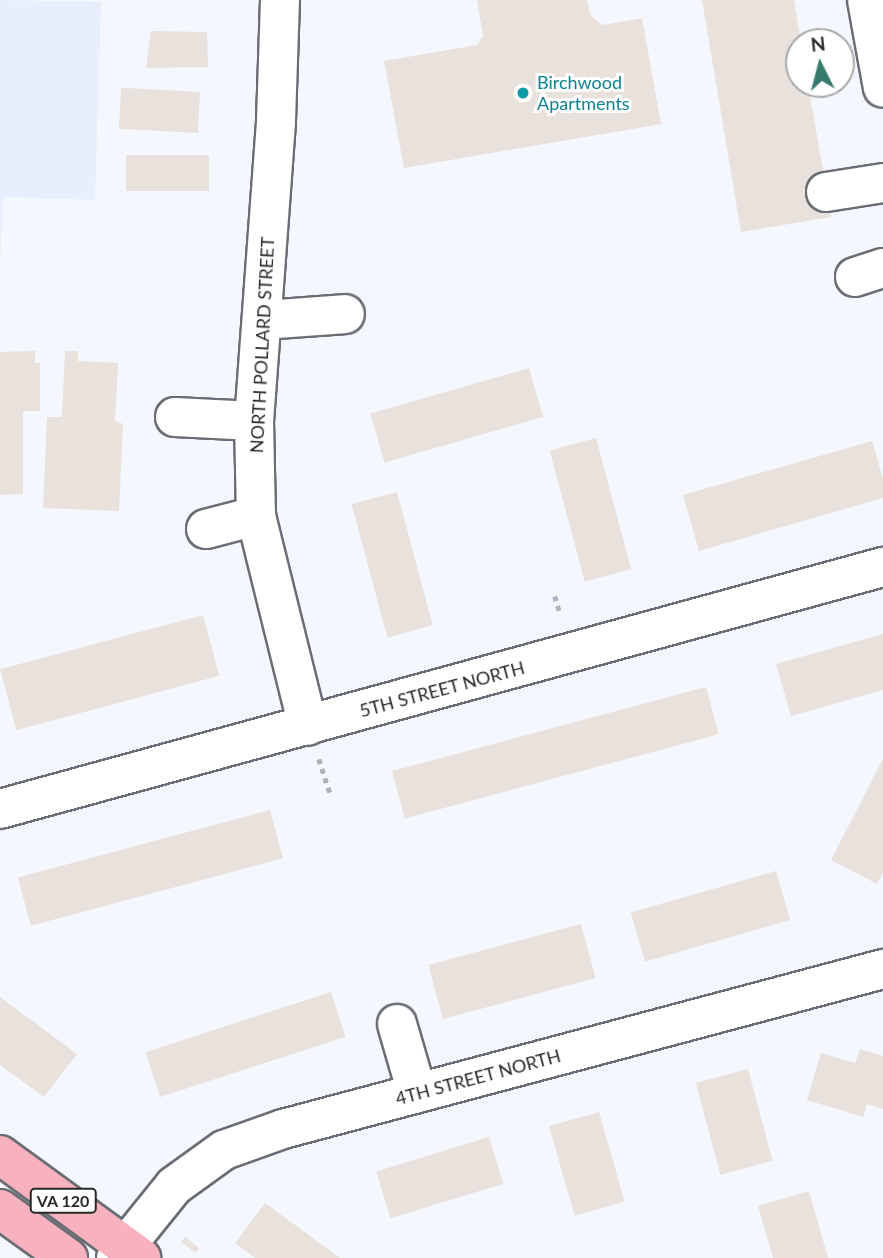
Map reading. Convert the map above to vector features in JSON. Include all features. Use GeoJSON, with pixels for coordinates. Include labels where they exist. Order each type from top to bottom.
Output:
{"type":"FeatureCollection","features":[{"type":"Feature","properties":{"kind":"main road","name":"VA 120"},"geometry":{"type":"LineString","coordinates":[[0,1155],[128,1254]]}},
{"type":"Feature","properties":{"kind":"main road","name":"VA 120"},"geometry":{"type":"LineString","coordinates":[[0,1209],[68,1258]]}},
{"type":"Feature","properties":{"kind":"street","name":"NORTH POLLARD STREET"},"geometry":{"type":"LineString","coordinates":[[280,0],[264,320],[254,422],[256,516],[307,726]]}},
{"type":"Feature","properties":{"kind":"street"},"geometry":{"type":"LineString","coordinates":[[867,0],[883,88]]}},
{"type":"Feature","properties":{"kind":"street"},"geometry":{"type":"LineString","coordinates":[[827,192],[883,183]]}},
{"type":"Feature","properties":{"kind":"street"},"geometry":{"type":"LineString","coordinates":[[264,320],[304,321],[345,314]]}},
{"type":"Feature","properties":{"kind":"street"},"geometry":{"type":"LineString","coordinates":[[175,417],[254,422]]}},
{"type":"Feature","properties":{"kind":"street"},"geometry":{"type":"LineString","coordinates":[[206,529],[256,516]]}},
{"type":"Feature","properties":{"kind":"street","name":"5TH STREET NORTH"},"geometry":{"type":"LineString","coordinates":[[0,809],[883,567]]}},
{"type":"Feature","properties":{"kind":"street","name":"4TH STREET NORTH"},"geometry":{"type":"LineString","coordinates":[[128,1254],[174,1186],[224,1150],[417,1093],[883,969]]}},
{"type":"Feature","properties":{"kind":"street"},"geometry":{"type":"LineString","coordinates":[[397,1024],[417,1093]]}},
{"type":"Feature","properties":{"kind":"path"},"geometry":{"type":"LineString","coordinates":[[555,596],[560,613]]}},
{"type":"Feature","properties":{"kind":"shaded area"},"geometry":{"type":"Polygon","coordinates":[[[0,0],[101,2],[95,200],[3,197],[0,270],[0,0]]]}},
{"type":"Feature","properties":{"kind":"building","name":"Birchwood Apartments"},"geometry":{"type":"Polygon","coordinates":[[[477,0],[587,0],[590,15],[603,25],[642,18],[661,124],[404,168],[384,61],[477,45],[483,36],[477,0]]]}},
{"type":"Feature","properties":{"kind":"building"},"geometry":{"type":"Polygon","coordinates":[[[702,0],[794,0],[799,28],[785,28],[785,98],[810,98],[831,217],[741,232],[702,0]]]}},
{"type":"Feature","properties":{"kind":"building"},"geometry":{"type":"Polygon","coordinates":[[[151,31],[207,32],[208,67],[146,68],[151,31]]]}},
{"type":"Feature","properties":{"kind":"building"},"geometry":{"type":"Polygon","coordinates":[[[121,88],[200,92],[198,133],[119,129],[121,88]]]}},
{"type":"Feature","properties":{"kind":"building"},"geometry":{"type":"Polygon","coordinates":[[[126,155],[209,155],[209,191],[126,191],[126,155]]]}},
{"type":"Feature","properties":{"kind":"building"},"geometry":{"type":"Polygon","coordinates":[[[35,351],[35,363],[40,363],[40,411],[23,411],[23,494],[0,495],[0,352],[35,351]]]}},
{"type":"Feature","properties":{"kind":"building"},"geometry":{"type":"Polygon","coordinates":[[[65,351],[78,351],[78,361],[118,363],[115,421],[123,424],[119,511],[43,508],[47,417],[62,417],[65,351]]]}},
{"type":"Feature","properties":{"kind":"building"},"geometry":{"type":"Polygon","coordinates":[[[529,368],[543,417],[384,463],[370,413],[529,368]]]}},
{"type":"Feature","properties":{"kind":"building"},"geometry":{"type":"Polygon","coordinates":[[[596,438],[631,569],[585,582],[550,450],[596,438]]]}},
{"type":"Feature","properties":{"kind":"building"},"geometry":{"type":"Polygon","coordinates":[[[872,441],[883,479],[883,498],[699,551],[683,495],[872,441]]]}},
{"type":"Feature","properties":{"kind":"building"},"geometry":{"type":"Polygon","coordinates":[[[397,492],[433,625],[387,637],[352,504],[397,492]]]}},
{"type":"Feature","properties":{"kind":"building"},"geometry":{"type":"Polygon","coordinates":[[[203,615],[219,676],[16,730],[0,669],[203,615]]]}},
{"type":"Feature","properties":{"kind":"building"},"geometry":{"type":"Polygon","coordinates":[[[883,634],[883,690],[791,716],[776,664],[883,634]]]}},
{"type":"Feature","properties":{"kind":"building"},"geometry":{"type":"Polygon","coordinates":[[[706,687],[719,734],[405,818],[392,771],[706,687]]]}},
{"type":"Feature","properties":{"kind":"building"},"geometry":{"type":"Polygon","coordinates":[[[883,759],[883,872],[877,884],[831,860],[883,759]]]}},
{"type":"Feature","properties":{"kind":"building"},"geometry":{"type":"Polygon","coordinates":[[[270,810],[283,858],[31,926],[18,878],[270,810]]]}},
{"type":"Feature","properties":{"kind":"building"},"geometry":{"type":"Polygon","coordinates":[[[776,871],[790,920],[645,962],[631,913],[776,871]]]}},
{"type":"Feature","properties":{"kind":"building"},"geometry":{"type":"Polygon","coordinates":[[[581,924],[595,978],[443,1019],[428,965],[581,924]]]}},
{"type":"Feature","properties":{"kind":"building"},"geometry":{"type":"Polygon","coordinates":[[[331,992],[346,1037],[160,1097],[146,1052],[331,992]]]}},
{"type":"Feature","properties":{"kind":"building"},"geometry":{"type":"Polygon","coordinates":[[[0,997],[77,1054],[44,1097],[0,1065],[0,997]]]}},
{"type":"Feature","properties":{"kind":"building"},"geometry":{"type":"Polygon","coordinates":[[[860,1049],[883,1056],[883,1109],[867,1104],[863,1117],[807,1100],[821,1053],[855,1063],[860,1049]]]}},
{"type":"Feature","properties":{"kind":"building"},"geometry":{"type":"Polygon","coordinates":[[[748,1069],[773,1161],[720,1175],[696,1083],[748,1069]]]}},
{"type":"Feature","properties":{"kind":"building"},"geometry":{"type":"Polygon","coordinates":[[[599,1112],[625,1201],[575,1216],[549,1126],[599,1112]]]}},
{"type":"Feature","properties":{"kind":"building"},"geometry":{"type":"Polygon","coordinates":[[[489,1137],[503,1184],[390,1218],[376,1171],[489,1137]]]}},
{"type":"Feature","properties":{"kind":"building"},"geometry":{"type":"Polygon","coordinates":[[[809,1191],[828,1258],[773,1258],[758,1206],[809,1191]]]}},
{"type":"Feature","properties":{"kind":"building"},"geometry":{"type":"Polygon","coordinates":[[[265,1203],[340,1258],[255,1258],[235,1243],[265,1203]]]}},
{"type":"Feature","properties":{"kind":"building"},"geometry":{"type":"Polygon","coordinates":[[[185,1237],[199,1248],[195,1253],[181,1242],[185,1237]]]}},
{"type":"Feature","properties":{"kind":"place","name":"Birchwood Apartments"},"geometry":{"type":"Point","coordinates":[523,93]}}]}
